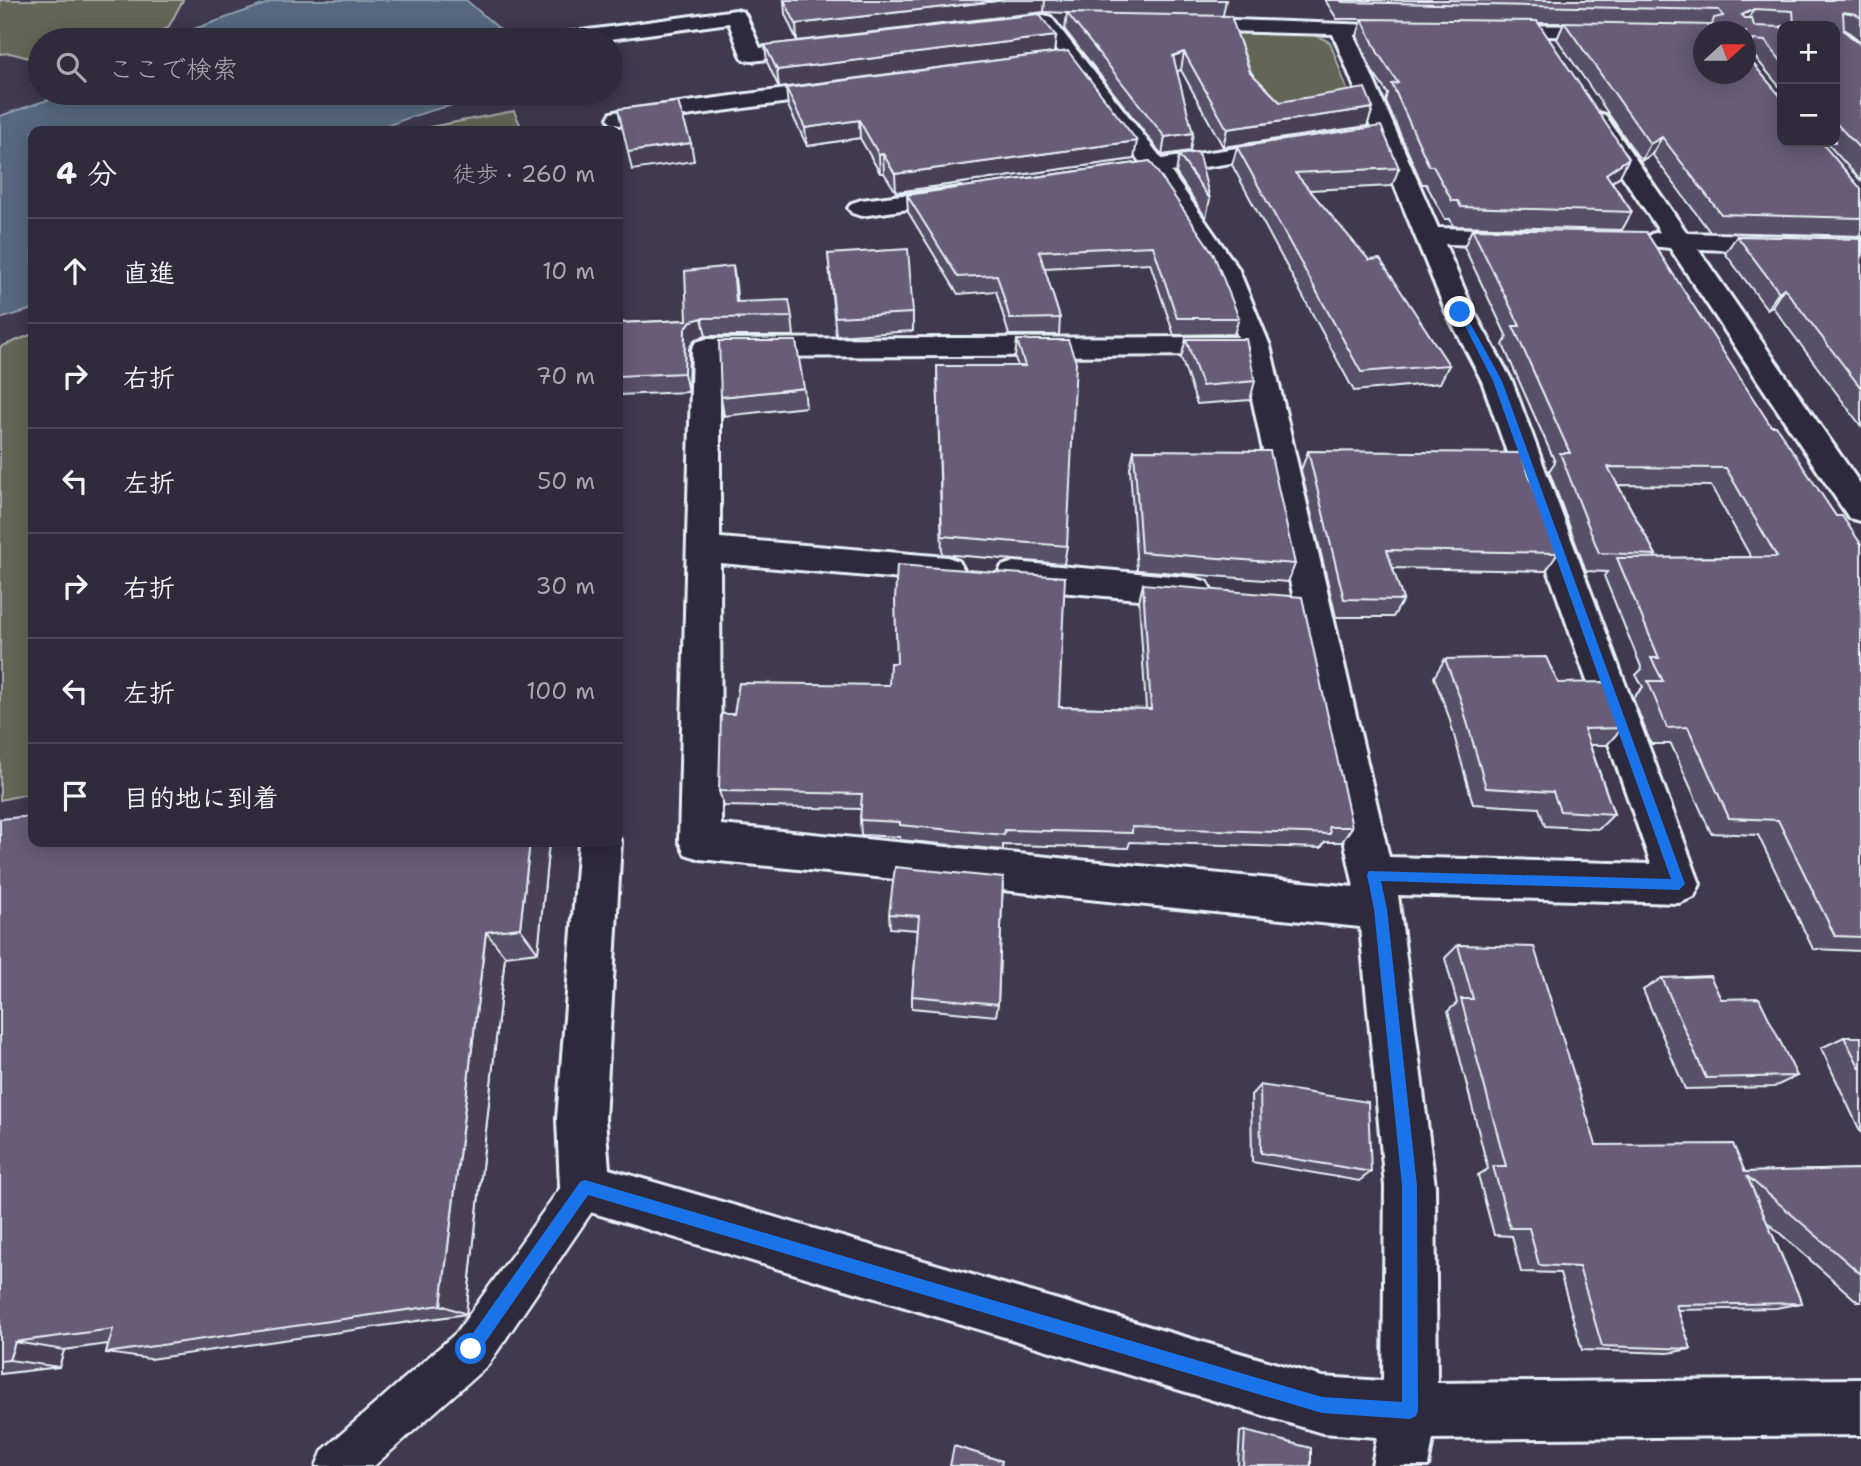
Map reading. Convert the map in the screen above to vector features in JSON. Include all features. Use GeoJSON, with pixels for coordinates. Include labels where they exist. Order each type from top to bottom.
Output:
{"type":"FeatureCollection","features":[{"type":"Feature","properties":{"kind":"street"},"geometry":{"type":"LineString","coordinates":[[623,31],[736,16],[766,99]]}},
{"type":"Feature","properties":{"kind":"street"},"geometry":{"type":"LineString","coordinates":[[1071,21],[1037,21],[1074,59],[1156,167],[1225,268],[1256,346],[1298,599],[1377,892],[1410,1186],[1410,1411],[1401,1466]]}},
{"type":"Feature","properties":{"kind":"street"},"geometry":{"type":"LineString","coordinates":[[1166,24],[1381,29]]}},
{"type":"Feature","properties":{"kind":"street"},"geometry":{"type":"LineString","coordinates":[[1256,346],[706,348],[700,841],[1377,892],[1679,884],[1497,381],[1460,312],[1429,236],[1371,135],[1341,28]]}},
{"type":"Feature","properties":{"kind":"street"},"geometry":{"type":"LineString","coordinates":[[1473,30],[1693,33]]}},
{"type":"Feature","properties":{"kind":"street"},"geometry":{"type":"LineString","coordinates":[[1538,32],[1554,55]]}},
{"type":"Feature","properties":{"kind":"street"},"geometry":{"type":"LineString","coordinates":[[1840,36],[1861,37]]}},
{"type":"Feature","properties":{"kind":"street"},"geometry":{"type":"LineString","coordinates":[[1840,39],[1861,55]]}},
{"type":"Feature","properties":{"kind":"street"},"geometry":{"type":"LineString","coordinates":[[752,55],[836,45]]}},
{"type":"Feature","properties":{"kind":"street"},"geometry":{"type":"LineString","coordinates":[[1047,62],[1074,59]]}},
{"type":"Feature","properties":{"kind":"street"},"geometry":{"type":"LineString","coordinates":[[619,118],[860,86]]}},
{"type":"Feature","properties":{"kind":"street"},"geometry":{"type":"LineString","coordinates":[[1585,101],[1861,510]]}},
{"type":"Feature","properties":{"kind":"street"},"geometry":{"type":"LineString","coordinates":[[1129,171],[1304,145]]}},
{"type":"Feature","properties":{"kind":"street"},"geometry":{"type":"LineString","coordinates":[[861,208],[982,191]]}},
{"type":"Feature","properties":{"kind":"street"},"geometry":{"type":"LineString","coordinates":[[1429,236],[1539,238]]}},
{"type":"Feature","properties":{"kind":"street"},"geometry":{"type":"LineString","coordinates":[[1636,240],[1861,246]]}},
{"type":"Feature","properties":{"kind":"street"},"geometry":{"type":"LineString","coordinates":[[704,549],[1229,593]]}},
{"type":"Feature","properties":{"kind":"street"},"geometry":{"type":"LineString","coordinates":[[600,847],[581,1119],[585,1187],[1322,1405],[1410,1411],[1861,1407]]}},
{"type":"Feature","properties":{"kind":"lane"},"geometry":{"type":"LineString","coordinates":[[339,1466],[471,1349],[585,1187]]}},
{"type":"Feature","properties":{"kind":"green space"},"geometry":{"type":"Polygon","coordinates":[[[0,0],[183,0],[168,28],[28,28],[28,58],[10,53],[0,54],[0,0]]]}},
{"type":"Feature","properties":{"kind":"green space"},"geometry":{"type":"Polygon","coordinates":[[[1236,32],[1310,33],[1330,42],[1353,106],[1281,111],[1259,91],[1236,32]]]}},
{"type":"Feature","properties":{"kind":"green space"},"geometry":{"type":"Polygon","coordinates":[[[514,111],[521,126],[435,126],[514,111]]]}},
{"type":"Feature","properties":{"kind":"green space"},"geometry":{"type":"Polygon","coordinates":[[[28,336],[28,794],[0,800],[0,347],[28,336]]]}},
{"type":"Feature","properties":{"kind":"water"},"geometry":{"type":"Polygon","coordinates":[[[277,0],[466,0],[498,28],[197,28],[277,0]]]}},
{"type":"Feature","properties":{"kind":"water"},"geometry":{"type":"Polygon","coordinates":[[[33,105],[454,105],[412,116],[387,126],[28,126],[28,311],[0,319],[0,116],[33,105]]]}},
{"type":"Feature","properties":{"kind":"building"},"geometry":{"type":"Polygon","coordinates":[[[784,0],[1005,0],[796,24],[784,0]]]}},
{"type":"Feature","properties":{"kind":"building"},"geometry":{"type":"Polygon","coordinates":[[[1340,0],[1861,0],[1861,18],[1856,14],[1843,12],[1844,31],[1861,45],[1861,150],[1840,127],[1840,21],[1794,21],[1793,11],[1754,9],[1742,15],[1752,18],[1753,21],[1713,21],[1714,18],[1723,16],[1719,10],[1340,0]]]}},
{"type":"Feature","properties":{"kind":"building"},"geometry":{"type":"Polygon","coordinates":[[[1067,13],[1231,16],[1250,72],[1280,102],[1365,88],[1373,108],[1227,129],[1184,52],[1173,56],[1193,133],[1165,137],[1067,13]]]}},
{"type":"Feature","properties":{"kind":"building"},"geometry":{"type":"Polygon","coordinates":[[[1039,14],[1056,36],[777,70],[765,45],[1039,14]]]}},
{"type":"Feature","properties":{"kind":"building"},"geometry":{"type":"Polygon","coordinates":[[[1362,19],[1537,21],[1629,158],[1606,174],[1632,212],[1461,207],[1458,201],[1452,201],[1433,166],[1429,166],[1392,84],[1398,83],[1378,53],[1362,19]]]}},
{"type":"Feature","properties":{"kind":"building"},"geometry":{"type":"Polygon","coordinates":[[[1564,22],[1693,25],[1693,84],[1756,84],[1756,67],[1777,92],[1777,147],[1825,147],[1861,189],[1861,218],[1721,214],[1662,137],[1650,144],[1564,22]]]}},
{"type":"Feature","properties":{"kind":"building"},"geometry":{"type":"Polygon","coordinates":[[[1756,26],[1777,27],[1777,56],[1765,41],[1756,40],[1756,26]]]}},
{"type":"Feature","properties":{"kind":"building"},"geometry":{"type":"Polygon","coordinates":[[[1068,51],[1137,141],[895,174],[883,154],[879,155],[859,120],[805,128],[786,88],[1068,51]]]}},
{"type":"Feature","properties":{"kind":"building"},"geometry":{"type":"Polygon","coordinates":[[[678,102],[691,143],[628,152],[618,109],[678,102]]]}},
{"type":"Feature","properties":{"kind":"building"},"geometry":{"type":"Polygon","coordinates":[[[1381,126],[1399,168],[1295,173],[1369,260],[1380,259],[1449,365],[1361,372],[1237,147],[1381,126]]]}},
{"type":"Feature","properties":{"kind":"building"},"geometry":{"type":"Polygon","coordinates":[[[1198,152],[1210,199],[1179,155],[1198,152]]]}},
{"type":"Feature","properties":{"kind":"building"},"geometry":{"type":"Polygon","coordinates":[[[1150,161],[1213,253],[1239,318],[1177,318],[1153,246],[1039,251],[1060,318],[1010,319],[997,275],[958,277],[907,195],[1150,161]]]}},
{"type":"Feature","properties":{"kind":"building"},"geometry":{"type":"Polygon","coordinates":[[[1472,229],[1646,232],[1771,426],[1776,426],[1836,516],[1842,516],[1861,544],[1861,937],[1835,936],[1778,820],[1729,818],[1688,727],[1667,728],[1648,681],[1663,681],[1651,658],[1659,658],[1617,558],[1777,557],[1726,468],[1608,467],[1656,555],[1599,553],[1560,453],[1570,453],[1513,326],[1520,326],[1472,229]]]}},
{"type":"Feature","properties":{"kind":"building"},"geometry":{"type":"Polygon","coordinates":[[[1737,236],[1861,239],[1861,388],[1784,288],[1779,292],[1737,236]]]}},
{"type":"Feature","properties":{"kind":"building"},"geometry":{"type":"Polygon","coordinates":[[[908,249],[913,313],[835,317],[828,254],[908,249]]]}},
{"type":"Feature","properties":{"kind":"building"},"geometry":{"type":"Polygon","coordinates":[[[733,266],[736,302],[789,300],[792,317],[702,318],[691,321],[685,329],[684,373],[623,376],[623,323],[687,320],[685,271],[733,266]]]}},
{"type":"Feature","properties":{"kind":"building"},"geometry":{"type":"Polygon","coordinates":[[[1186,339],[1246,339],[1255,381],[1202,386],[1186,339]]]}},
{"type":"Feature","properties":{"kind":"building"},"geometry":{"type":"Polygon","coordinates":[[[1017,340],[1068,340],[1076,362],[1067,546],[942,536],[937,366],[1025,366],[1017,340]]]}},
{"type":"Feature","properties":{"kind":"building"},"geometry":{"type":"Polygon","coordinates":[[[719,341],[796,341],[804,388],[721,397],[719,341]]]}},
{"type":"Feature","properties":{"kind":"building"},"geometry":{"type":"Polygon","coordinates":[[[1134,450],[1270,451],[1295,564],[1141,552],[1134,450]]]}},
{"type":"Feature","properties":{"kind":"building"},"geometry":{"type":"Polygon","coordinates":[[[1308,451],[1521,453],[1558,553],[1387,550],[1403,600],[1344,599],[1308,451]]]}},
{"type":"Feature","properties":{"kind":"building"},"geometry":{"type":"Polygon","coordinates":[[[897,565],[1065,577],[1059,707],[1151,709],[1143,584],[1302,597],[1352,827],[1329,827],[1330,834],[1132,827],[1132,833],[1005,830],[1004,835],[900,825],[900,822],[860,820],[862,794],[719,791],[721,714],[734,714],[739,683],[889,685],[890,663],[897,663],[897,565]]]}},
{"type":"Feature","properties":{"kind":"building"},"geometry":{"type":"Polygon","coordinates":[[[1546,657],[1558,683],[1605,682],[1622,728],[1584,729],[1614,814],[1560,811],[1553,792],[1486,788],[1461,701],[1445,659],[1546,657]]]}},
{"type":"Feature","properties":{"kind":"building"},"geometry":{"type":"Polygon","coordinates":[[[28,816],[28,847],[529,847],[520,928],[486,932],[441,1305],[106,1353],[113,1329],[15,1342],[9,1360],[0,1361],[0,819],[28,816]]]}},
{"type":"Feature","properties":{"kind":"building"},"geometry":{"type":"Polygon","coordinates":[[[895,867],[1003,878],[998,1004],[912,996],[919,916],[889,914],[895,867]]]}},
{"type":"Feature","properties":{"kind":"building"},"geometry":{"type":"Polygon","coordinates":[[[1458,945],[1534,947],[1596,1145],[1733,1144],[1745,1172],[1861,1169],[1861,1274],[1747,1176],[1802,1303],[1676,1305],[1691,1349],[1602,1346],[1579,1267],[1539,1265],[1529,1228],[1510,1228],[1493,1166],[1506,1166],[1461,999],[1473,999],[1458,945]]]}},
{"type":"Feature","properties":{"kind":"building"},"geometry":{"type":"Polygon","coordinates":[[[1710,976],[1721,999],[1759,998],[1797,1076],[1706,1078],[1662,978],[1710,976]]]}},
{"type":"Feature","properties":{"kind":"building"},"geometry":{"type":"Polygon","coordinates":[[[1844,1037],[1861,1037],[1861,1070],[1844,1037]]]}},
{"type":"Feature","properties":{"kind":"building"},"geometry":{"type":"Polygon","coordinates":[[[1260,1085],[1368,1102],[1371,1172],[1261,1153],[1260,1085]]]}},
{"type":"Feature","properties":{"kind":"building"},"geometry":{"type":"Polygon","coordinates":[[[1245,1431],[1311,1448],[1311,1466],[1243,1466],[1245,1431]]]}},
{"type":"Feature","properties":{"kind":"building"},"geometry":{"type":"Polygon","coordinates":[[[954,1446],[1002,1461],[1001,1466],[950,1466],[954,1446]]]}},
{"type":"Feature","properties":{"kind":"route"},"geometry":{"type":"LineString","coordinates":[[471,1349],[585,1187],[1322,1405],[1410,1411],[1410,1186],[1380,909],[1373,875],[1679,884],[1497,381],[1460,312]]}}]}
